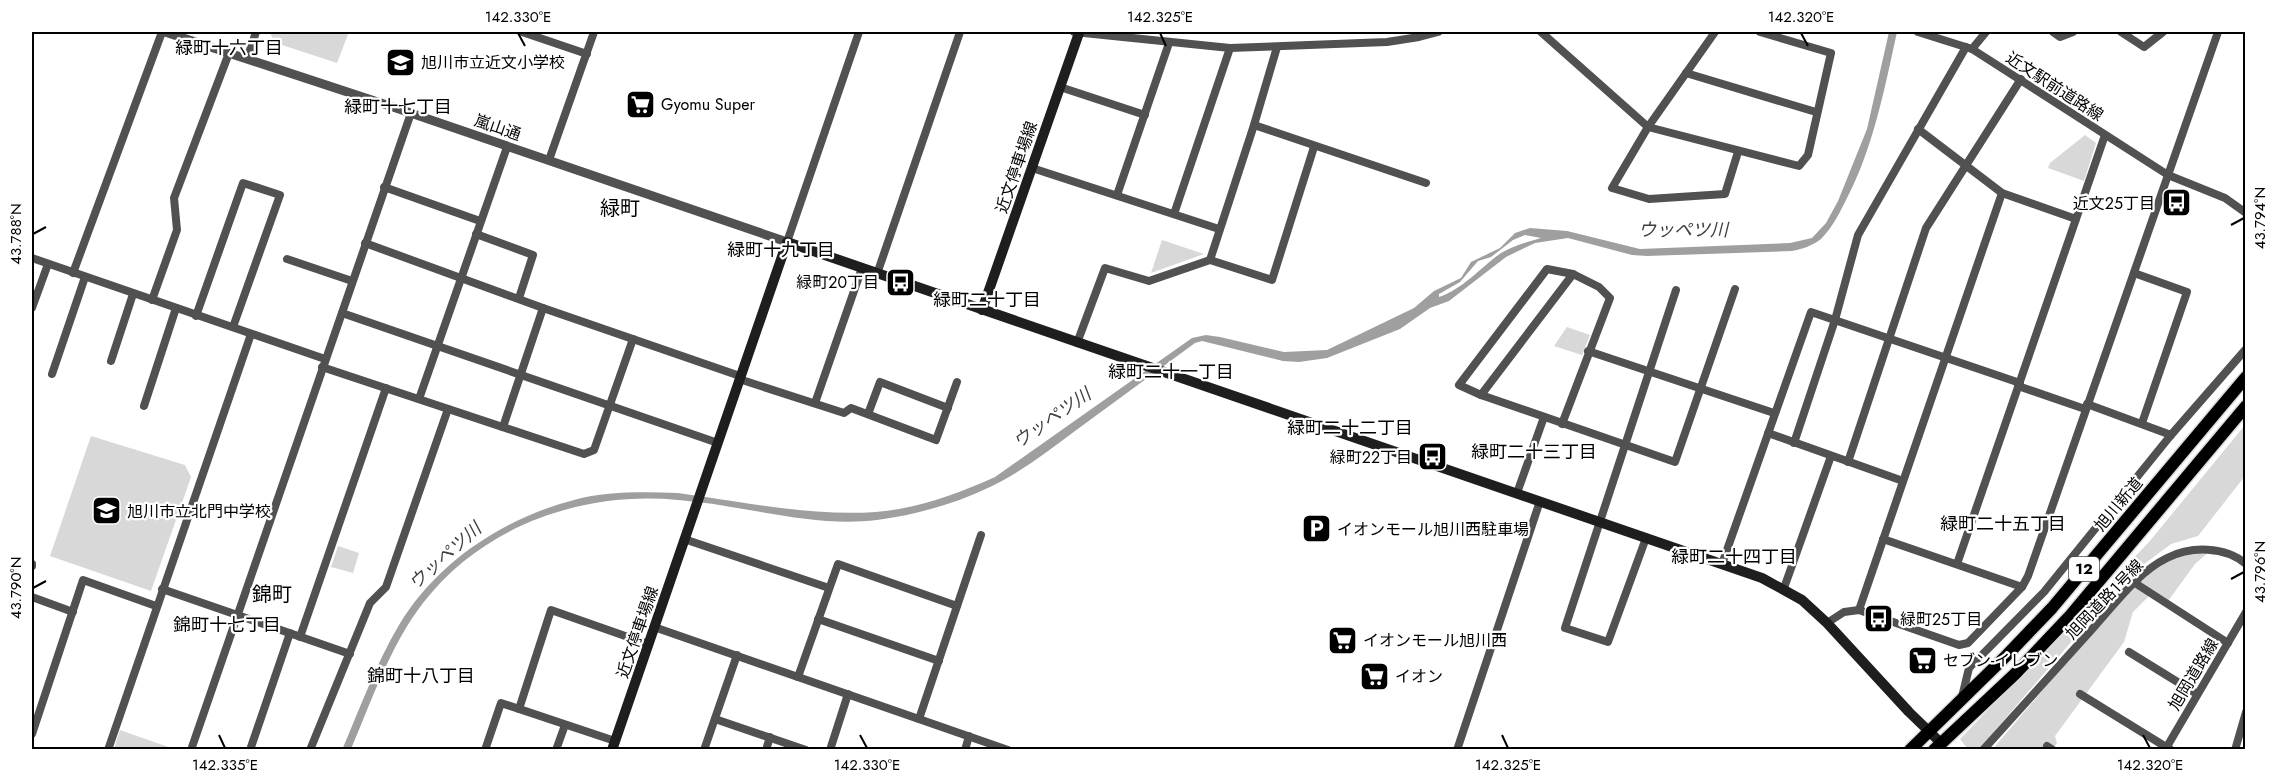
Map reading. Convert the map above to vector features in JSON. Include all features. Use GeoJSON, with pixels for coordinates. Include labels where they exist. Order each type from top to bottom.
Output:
{"type":"FeatureCollection","features":[{"type":"Feature","properties":{"kind":"highway","name":"旭川新道"},"geometry":{"type":"LineString","coordinates":[[1910,750],[2052,608],[2246,377]]}},
{"type":"Feature","properties":{"kind":"highway","name":"12"},"geometry":{"type":"LineString","coordinates":[[1942,747],[2069,617],[2246,406]]}},
{"type":"Feature","properties":{"kind":"main road","name":"近文停車場線"},"geometry":{"type":"LineString","coordinates":[[982,310],[1060,87],[1076,32]]}},
{"type":"Feature","properties":{"kind":"main road"},"geometry":{"type":"LineString","coordinates":[[718,443],[787,242],[1722,564],[1784,588],[1827,622],[1942,747]]}},
{"type":"Feature","properties":{"kind":"main road","name":"近文停車場線"},"geometry":{"type":"LineString","coordinates":[[613,745],[718,443]]}},
{"type":"Feature","properties":{"kind":"street","name":"嵐山通"},"geometry":{"type":"LineString","coordinates":[[164,32],[411,113],[787,242]]}},
{"type":"Feature","properties":{"kind":"street"},"geometry":{"type":"LineString","coordinates":[[73,273],[164,32]]}},
{"type":"Feature","properties":{"kind":"street"},"geometry":{"type":"LineString","coordinates":[[247,60],[256,32]]}},
{"type":"Feature","properties":{"kind":"street"},"geometry":{"type":"LineString","coordinates":[[522,32],[587,54]]}},
{"type":"Feature","properties":{"kind":"street"},"geometry":{"type":"LineString","coordinates":[[549,160],[594,32]]}},
{"type":"Feature","properties":{"kind":"street"},"geometry":{"type":"LineString","coordinates":[[787,242],[859,32]]}},
{"type":"Feature","properties":{"kind":"street"},"geometry":{"type":"LineString","coordinates":[[877,274],[960,32]]}},
{"type":"Feature","properties":{"kind":"street"},"geometry":{"type":"LineString","coordinates":[[1076,32],[1230,48],[1387,42],[1438,32]]}},
{"type":"Feature","properties":{"kind":"street"},"geometry":{"type":"LineString","coordinates":[[1541,32],[1648,127],[1798,166],[1808,155],[1831,53],[1760,32]]}},
{"type":"Feature","properties":{"kind":"street"},"geometry":{"type":"LineString","coordinates":[[1715,32],[1648,127],[1612,188],[1649,199],[1725,194],[1738,152]]}},
{"type":"Feature","properties":{"kind":"street","name":"近文駅前道路線"},"geometry":{"type":"LineString","coordinates":[[1919,32],[1969,48],[2021,79],[2168,175],[2225,198],[2246,213]]}},
{"type":"Feature","properties":{"kind":"street"},"geometry":{"type":"LineString","coordinates":[[1794,443],[1835,320],[1858,235],[1918,129],[1969,48],[1986,32]]}},
{"type":"Feature","properties":{"kind":"street"},"geometry":{"type":"LineString","coordinates":[[2053,32],[2060,37],[2073,32]]}},
{"type":"Feature","properties":{"kind":"street"},"geometry":{"type":"LineString","coordinates":[[2121,32],[2144,47],[2163,32]]}},
{"type":"Feature","properties":{"kind":"street"},"geometry":{"type":"LineString","coordinates":[[1827,622],[1844,612],[1859,610],[1959,645],[1968,643],[2022,586],[2028,576],[2218,32]]}},
{"type":"Feature","properties":{"kind":"street"},"geometry":{"type":"LineString","coordinates":[[1118,195],[1169,43]]}},
{"type":"Feature","properties":{"kind":"street"},"geometry":{"type":"LineString","coordinates":[[1210,260],[1277,47]]}},
{"type":"Feature","properties":{"kind":"street"},"geometry":{"type":"LineString","coordinates":[[1174,214],[1230,48]]}},
{"type":"Feature","properties":{"kind":"street"},"geometry":{"type":"LineString","coordinates":[[152,300],[177,230],[174,198],[229,53]]}},
{"type":"Feature","properties":{"kind":"street"},"geometry":{"type":"LineString","coordinates":[[1686,73],[1816,112]]}},
{"type":"Feature","properties":{"kind":"street"},"geometry":{"type":"LineString","coordinates":[[1848,462],[1926,228],[2021,79]]}},
{"type":"Feature","properties":{"kind":"street"},"geometry":{"type":"LineString","coordinates":[[1060,87],[1145,115]]}},
{"type":"Feature","properties":{"kind":"street"},"geometry":{"type":"LineString","coordinates":[[191,750],[411,113]]}},
{"type":"Feature","properties":{"kind":"street"},"geometry":{"type":"LineString","coordinates":[[1254,125],[1426,183]]}},
{"type":"Feature","properties":{"kind":"street"},"geometry":{"type":"LineString","coordinates":[[1918,129],[2002,193],[2076,219]]}},
{"type":"Feature","properties":{"kind":"street"},"geometry":{"type":"LineString","coordinates":[[1957,564],[2105,135]]}},
{"type":"Feature","properties":{"kind":"street"},"geometry":{"type":"LineString","coordinates":[[418,399],[507,147]]}},
{"type":"Feature","properties":{"kind":"street"},"geometry":{"type":"LineString","coordinates":[[1077,343],[1105,268],[1149,281],[1210,260],[1272,280],[1314,147]]}},
{"type":"Feature","properties":{"kind":"street"},"geometry":{"type":"LineString","coordinates":[[1032,168],[1219,229]]}},
{"type":"Feature","properties":{"kind":"street"},"geometry":{"type":"LineString","coordinates":[[196,316],[243,183],[280,195],[233,327]]}},
{"type":"Feature","properties":{"kind":"street"},"geometry":{"type":"LineString","coordinates":[[384,188],[480,220]]}},
{"type":"Feature","properties":{"kind":"street"},"geometry":{"type":"LineString","coordinates":[[1859,610],[2002,193]]}},
{"type":"Feature","properties":{"kind":"street"},"geometry":{"type":"LineString","coordinates":[[476,234],[533,255],[519,298]]}},
{"type":"Feature","properties":{"kind":"street"},"geometry":{"type":"LineString","coordinates":[[365,243],[815,403],[844,412],[851,408],[936,440],[957,382]]}},
{"type":"Feature","properties":{"kind":"street"},"geometry":{"type":"LineString","coordinates":[[32,258],[233,327],[386,388],[584,454],[594,450],[633,339]]}},
{"type":"Feature","properties":{"kind":"street"},"geometry":{"type":"LineString","coordinates":[[287,259],[352,281]]}},
{"type":"Feature","properties":{"kind":"street"},"geometry":{"type":"LineString","coordinates":[[32,308],[48,264]]}},
{"type":"Feature","properties":{"kind":"street"},"geometry":{"type":"LineString","coordinates":[[815,403],[861,268]]}},
{"type":"Feature","properties":{"kind":"street"},"geometry":{"type":"LineString","coordinates":[[1562,424],[1610,298],[1599,287],[1573,274],[1548,269],[1459,385],[1480,395],[1562,424],[1675,462],[1735,289]]}},
{"type":"Feature","properties":{"kind":"street"},"geometry":{"type":"LineString","coordinates":[[2134,273],[2187,292],[2142,423]]}},
{"type":"Feature","properties":{"kind":"street"},"geometry":{"type":"LineString","coordinates":[[1480,395],[1573,274]]}},
{"type":"Feature","properties":{"kind":"street"},"geometry":{"type":"LineString","coordinates":[[52,374],[85,277]]}},
{"type":"Feature","properties":{"kind":"street"},"geometry":{"type":"LineString","coordinates":[[1646,538],[1608,642],[1565,627],[1598,521],[1676,290]]}},
{"type":"Feature","properties":{"kind":"street"},"geometry":{"type":"LineString","coordinates":[[111,361],[133,294]]}},
{"type":"Feature","properties":{"kind":"street"},"geometry":{"type":"LineString","coordinates":[[144,406],[176,308]]}},
{"type":"Feature","properties":{"kind":"street"},"geometry":{"type":"LineString","coordinates":[[503,427],[543,308]]}},
{"type":"Feature","properties":{"kind":"street"},"geometry":{"type":"LineString","coordinates":[[1722,564],[1811,312],[2086,407],[2142,423],[2171,435]]}},
{"type":"Feature","properties":{"kind":"street"},"geometry":{"type":"LineString","coordinates":[[342,313],[718,443]]}},
{"type":"Feature","properties":{"kind":"street"},"geometry":{"type":"LineString","coordinates":[[108,750],[251,334]]}},
{"type":"Feature","properties":{"kind":"street"},"geometry":{"type":"LineString","coordinates":[[1962,699],[1969,668],[2044,592],[2171,435],[2246,349]]}},
{"type":"Feature","properties":{"kind":"street"},"geometry":{"type":"LineString","coordinates":[[1588,351],[1774,413]]}},
{"type":"Feature","properties":{"kind":"street"},"geometry":{"type":"LineString","coordinates":[[867,414],[880,382],[948,408]]}},
{"type":"Feature","properties":{"kind":"street"},"geometry":{"type":"LineString","coordinates":[[300,637],[386,388]]}},
{"type":"Feature","properties":{"kind":"street"},"geometry":{"type":"LineString","coordinates":[[310,750],[370,603],[386,587],[448,409]]}},
{"type":"Feature","properties":{"kind":"street"},"geometry":{"type":"LineString","coordinates":[[1517,493],[1544,417]]}},
{"type":"Feature","properties":{"kind":"street"},"geometry":{"type":"LineString","coordinates":[[1768,433],[1902,482]]}},
{"type":"Feature","properties":{"kind":"street"},"geometry":{"type":"LineString","coordinates":[[1784,588],[1831,456]]}},
{"type":"Feature","properties":{"kind":"street"},"geometry":{"type":"LineString","coordinates":[[1456,750],[1540,501]]}},
{"type":"Feature","properties":{"kind":"street"},"geometry":{"type":"LineString","coordinates":[[919,719],[981,535]]}},
{"type":"Feature","properties":{"kind":"street"},"geometry":{"type":"LineString","coordinates":[[684,539],[829,588]]}},
{"type":"Feature","properties":{"kind":"street"},"geometry":{"type":"LineString","coordinates":[[1883,539],[2022,586]]}},
{"type":"Feature","properties":{"kind":"street","name":"旭岡道路1号線"},"geometry":{"type":"LineString","coordinates":[[1983,750],[2135,583],[2165,558],[2186,551],[2211,550],[2225,553],[2246,564]]}},
{"type":"Feature","properties":{"kind":"street"},"geometry":{"type":"LineString","coordinates":[[798,677],[838,564],[957,606]]}},
{"type":"Feature","properties":{"kind":"street"},"geometry":{"type":"LineString","coordinates":[[32,734],[83,580],[156,606]]}},
{"type":"Feature","properties":{"kind":"street"},"geometry":{"type":"LineString","coordinates":[[2135,583],[2228,643]]}},
{"type":"Feature","properties":{"kind":"street"},"geometry":{"type":"LineString","coordinates":[[162,589],[350,654]]}},
{"type":"Feature","properties":{"kind":"street"},"geometry":{"type":"LineString","coordinates":[[32,597],[73,612]]}},
{"type":"Feature","properties":{"kind":"street"},"geometry":{"type":"LineString","coordinates":[[519,709],[551,610],[648,644]]}},
{"type":"Feature","properties":{"kind":"street","name":"旭岡道路線"},"geometry":{"type":"LineString","coordinates":[[2168,749],[2197,694],[2246,612]]}},
{"type":"Feature","properties":{"kind":"street"},"geometry":{"type":"LineString","coordinates":[[818,619],[939,661]]}},
{"type":"Feature","properties":{"kind":"street"},"geometry":{"type":"LineString","coordinates":[[654,627],[1008,750]]}},
{"type":"Feature","properties":{"kind":"street"},"geometry":{"type":"LineString","coordinates":[[250,750],[290,633]]}},
{"type":"Feature","properties":{"kind":"street"},"geometry":{"type":"LineString","coordinates":[[2129,652],[2197,694]]}},
{"type":"Feature","properties":{"kind":"street"},"geometry":{"type":"LineString","coordinates":[[704,750],[737,655]]}},
{"type":"Feature","properties":{"kind":"street"},"geometry":{"type":"LineString","coordinates":[[830,750],[848,694]]}},
{"type":"Feature","properties":{"kind":"street"},"geometry":{"type":"LineString","coordinates":[[2080,694],[2168,749]]}},
{"type":"Feature","properties":{"kind":"street"},"geometry":{"type":"LineString","coordinates":[[485,750],[501,703],[565,725],[613,745]]}},
{"type":"Feature","properties":{"kind":"street"},"geometry":{"type":"LineString","coordinates":[[2235,750],[2246,712]]}},
{"type":"Feature","properties":{"kind":"street"},"geometry":{"type":"LineString","coordinates":[[714,719],[806,750]]}},
{"type":"Feature","properties":{"kind":"street"},"geometry":{"type":"LineString","coordinates":[[556,750],[565,725]]}},
{"type":"Feature","properties":{"kind":"street"},"geometry":{"type":"LineString","coordinates":[[964,750],[969,736]]}},
{"type":"Feature","properties":{"kind":"street"},"geometry":{"type":"LineString","coordinates":[[766,750],[770,737]]}},
{"type":"Feature","properties":{"kind":"shaded area"},"geometry":{"type":"Polygon","coordinates":[[[269,32],[349,32],[337,63],[276,43],[269,32]]]}},
{"type":"Feature","properties":{"kind":"shaded area"},"geometry":{"type":"Polygon","coordinates":[[[1889,32],[1897,32],[1877,120],[1863,163],[1828,231],[1821,239],[1807,247],[1792,251],[1647,256],[1632,255],[1568,238],[1535,243],[1506,257],[1449,301],[1430,308],[1400,329],[1327,358],[1299,362],[1283,361],[1202,341],[1195,343],[1012,475],[963,499],[906,515],[852,522],[827,521],[678,500],[642,499],[607,501],[571,508],[537,519],[505,534],[475,553],[447,576],[423,603],[391,655],[351,749],[342,750],[383,655],[399,625],[415,602],[433,581],[474,546],[522,518],[574,500],[626,493],[678,493],[789,509],[846,513],[899,509],[936,500],[995,477],[1192,338],[1206,335],[1220,337],[1284,352],[1327,350],[1414,308],[1434,291],[1461,278],[1471,262],[1500,248],[1515,233],[1530,228],[1567,231],[1640,249],[1790,243],[1812,238],[1826,223],[1838,201],[1867,129],[1889,32]],[[1525,235],[1513,240],[1491,257],[1478,261],[1460,282],[1439,294],[1439,297],[1464,284],[1501,253],[1541,238],[1525,235]]]}},
{"type":"Feature","properties":{"kind":"shaded area"},"geometry":{"type":"Polygon","coordinates":[[[2085,135],[2096,143],[2084,181],[2048,168],[2050,163],[2085,135]]]}},
{"type":"Feature","properties":{"kind":"shaded area"},"geometry":{"type":"Polygon","coordinates":[[[1162,240],[1204,254],[1151,273],[1162,240]]]}},
{"type":"Feature","properties":{"kind":"shaded area"},"geometry":{"type":"Polygon","coordinates":[[[1567,327],[1590,335],[1582,355],[1554,346],[1567,327]]]}},
{"type":"Feature","properties":{"kind":"shaded area"},"geometry":{"type":"Polygon","coordinates":[[[2245,425],[2245,476],[2198,536],[2171,544],[2127,577],[1979,749],[1967,748],[1960,739],[2149,542],[2245,425]]]}},
{"type":"Feature","properties":{"kind":"shaded area","name":"旭川市立北門中学校"},"geometry":{"type":"Polygon","coordinates":[[[91,436],[185,465],[191,477],[151,591],[50,556],[91,436]]]}},
{"type":"Feature","properties":{"kind":"shaded area"},"geometry":{"type":"Polygon","coordinates":[[[338,546],[359,553],[353,573],[331,567],[338,546]]]}},
{"type":"Feature","properties":{"kind":"shaded area"},"geometry":{"type":"Polygon","coordinates":[[[2211,550],[2195,564],[2168,601],[2153,592],[2133,612],[2124,642],[2055,736],[2057,743],[2053,749],[1992,750],[2122,597],[2165,558],[2211,550]]]}},
{"type":"Feature","properties":{"kind":"shaded area"},"geometry":{"type":"Polygon","coordinates":[[[120,730],[174,749],[114,749],[120,730]]]}},
{"type":"Feature","properties":{"kind":"place","name":"旭川市立近文小学校"},"geometry":{"type":"Point","coordinates":[400,62]}},
{"type":"Feature","properties":{"kind":"place","name":"Gyomu Super"},"geometry":{"type":"Point","coordinates":[640,104]}},
{"type":"Feature","properties":{"kind":"place","name":"近文25丁目"},"geometry":{"type":"Point","coordinates":[2176,203]}},
{"type":"Feature","properties":{"kind":"place","name":"緑町20丁目"},"geometry":{"type":"Point","coordinates":[900,282]}},
{"type":"Feature","properties":{"kind":"place","name":"緑町22丁目"},"geometry":{"type":"Point","coordinates":[1433,457]}},
{"type":"Feature","properties":{"kind":"place","name":"旭川市立北門中学校"},"geometry":{"type":"Point","coordinates":[106,511]}},
{"type":"Feature","properties":{"kind":"place","name":"イオンモール旭川西駐車場"},"geometry":{"type":"Point","coordinates":[1316,529]}},
{"type":"Feature","properties":{"kind":"place","name":"緑町25丁目"},"geometry":{"type":"Point","coordinates":[1879,619]}},
{"type":"Feature","properties":{"kind":"place","name":"イオンモール旭川西"},"geometry":{"type":"Point","coordinates":[1342,640]}},
{"type":"Feature","properties":{"kind":"place","name":"セブン-イレブン"},"geometry":{"type":"Point","coordinates":[1922,660]}},
{"type":"Feature","properties":{"kind":"place","name":"イオン"},"geometry":{"type":"Point","coordinates":[1374,676]}},
{"type":"Feature","properties":{"kind":"district","name":"緑町十六丁目"},"geometry":{"type":"Point","coordinates":[229,48]}},
{"type":"Feature","properties":{"kind":"district","name":"緑町十七丁目"},"geometry":{"type":"Point","coordinates":[398,107]}},
{"type":"Feature","properties":{"kind":"district","name":"緑町"},"geometry":{"type":"Point","coordinates":[620,208]}},
{"type":"Feature","properties":{"kind":"district","name":"緑町十九丁目"},"geometry":{"type":"Point","coordinates":[781,250]}},
{"type":"Feature","properties":{"kind":"district","name":"緑町二十丁目"},"geometry":{"type":"Point","coordinates":[987,300]}},
{"type":"Feature","properties":{"kind":"district","name":"緑町二十一丁目"},"geometry":{"type":"Point","coordinates":[1171,372]}},
{"type":"Feature","properties":{"kind":"district","name":"緑町二十二丁目"},"geometry":{"type":"Point","coordinates":[1350,428]}},
{"type":"Feature","properties":{"kind":"district","name":"緑町二十三丁目"},"geometry":{"type":"Point","coordinates":[1534,452]}},
{"type":"Feature","properties":{"kind":"district","name":"緑町二十五丁目"},"geometry":{"type":"Point","coordinates":[2003,524]}},
{"type":"Feature","properties":{"kind":"district","name":"緑町二十四丁目"},"geometry":{"type":"Point","coordinates":[1734,557]}},
{"type":"Feature","properties":{"kind":"district","name":"錦町"},"geometry":{"type":"Point","coordinates":[272,594]}},
{"type":"Feature","properties":{"kind":"district","name":"錦町十七丁目"},"geometry":{"type":"Point","coordinates":[227,625]}},
{"type":"Feature","properties":{"kind":"district","name":"錦町十八丁目"},"geometry":{"type":"Point","coordinates":[421,676]}},
{"type":"Feature","properties":{"kind":"water label","name":"ウッペツ川"},"geometry":{"type":"Point","coordinates":[1683,230]}},
{"type":"Feature","properties":{"kind":"water label","name":"ウッペツ川"},"geometry":{"type":"Point","coordinates":[1052,418]}},
{"type":"Feature","properties":{"kind":"water label","name":"ウッペツ川"},"geometry":{"type":"Point","coordinates":[445,556]}}]}
